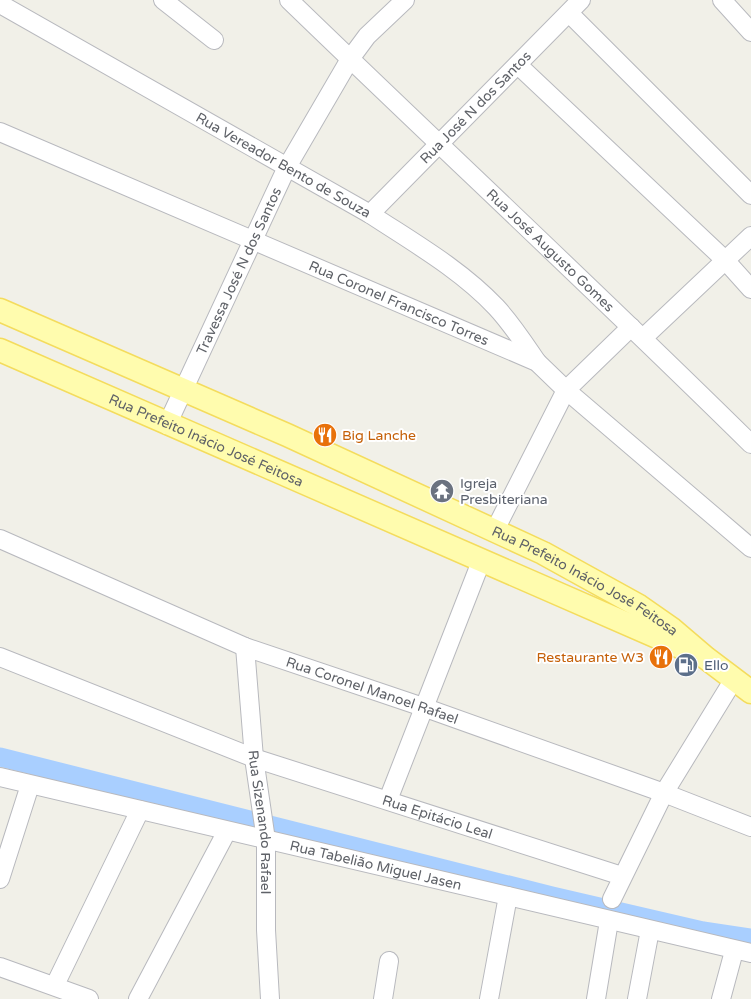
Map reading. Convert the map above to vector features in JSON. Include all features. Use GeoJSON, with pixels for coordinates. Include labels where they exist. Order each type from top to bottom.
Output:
{"type":"FeatureCollection","features":[{"type":"Feature","properties":{"kind":"main road","name":"Rua Prefeito Inácio José Feitosa"},"geometry":{"type":"LineString","coordinates":[[0,310],[287,435],[543,553],[639,606],[672,629],[706,658]]}},
{"type":"Feature","properties":{"kind":"main road","name":"Rua Prefeito Inácio José Feitosa"},"geometry":{"type":"LineString","coordinates":[[0,350],[167,425],[482,559],[706,658]]}},
{"type":"Feature","properties":{"kind":"main road"},"geometry":{"type":"LineString","coordinates":[[78,386],[93,350]]}},
{"type":"Feature","properties":{"kind":"main road"},"geometry":{"type":"LineString","coordinates":[[273,470],[287,435]]}},
{"type":"Feature","properties":{"kind":"main road"},"geometry":{"type":"LineString","coordinates":[[369,511],[384,479]]}},
{"type":"Feature","properties":{"kind":"main road"},"geometry":{"type":"LineString","coordinates":[[706,658],[743,686]]}},
{"type":"Feature","properties":{"kind":"street"},"geometry":{"type":"LineString","coordinates":[[163,0],[214,40]]}},
{"type":"Feature","properties":{"kind":"street","name":"Rua José Augusto Gomes"},"geometry":{"type":"LineString","coordinates":[[289,0],[751,444]]}},
{"type":"Feature","properties":{"kind":"street","name":"Travessa José N dos Santos"},"geometry":{"type":"LineString","coordinates":[[167,425],[287,167],[350,59],[367,36],[405,0]]}},
{"type":"Feature","properties":{"kind":"street"},"geometry":{"type":"LineString","coordinates":[[722,0],[751,32]]}},
{"type":"Feature","properties":{"kind":"street","name":"Rua Vereador Bento de Souza"},"geometry":{"type":"LineString","coordinates":[[0,4],[370,214],[458,272],[480,291],[507,320],[538,362]]}},
{"type":"Feature","properties":{"kind":"street"},"geometry":{"type":"LineString","coordinates":[[575,6],[751,195]]}},
{"type":"Feature","properties":{"kind":"street","name":"Rua José N dos Santos"},"geometry":{"type":"LineString","coordinates":[[370,214],[575,6]]}},
{"type":"Feature","properties":{"kind":"street"},"geometry":{"type":"LineString","coordinates":[[518,65],[725,260],[751,289]]}},
{"type":"Feature","properties":{"kind":"street","name":"Rua Coronel Francisco Torres"},"geometry":{"type":"LineString","coordinates":[[0,132],[251,242],[538,362],[566,390],[751,548]]}},
{"type":"Feature","properties":{"kind":"street"},"geometry":{"type":"LineString","coordinates":[[495,530],[566,390],[725,260],[751,236]]}},
{"type":"Feature","properties":{"kind":"street","name":"Rua Coronel Manoel Rafael"},"geometry":{"type":"LineString","coordinates":[[0,539],[245,647],[423,707],[664,793],[751,827]]}},
{"type":"Feature","properties":{"kind":"street"},"geometry":{"type":"LineString","coordinates":[[388,800],[482,559]]}},
{"type":"Feature","properties":{"kind":"street","name":"Rua Sizenando Rafael"},"geometry":{"type":"LineString","coordinates":[[245,647],[254,758],[266,840],[266,930],[270,999]]}},
{"type":"Feature","properties":{"kind":"street","name":"Rua Epitácio Leal"},"geometry":{"type":"LineString","coordinates":[[0,656],[254,758],[622,876]]}},
{"type":"Feature","properties":{"kind":"street"},"geometry":{"type":"LineString","coordinates":[[612,899],[664,793],[743,686]]}},
{"type":"Feature","properties":{"kind":"street","name":"Rua Tabelião Miguel Jasen"},"geometry":{"type":"LineString","coordinates":[[0,777],[742,952]]}},
{"type":"Feature","properties":{"kind":"street"},"geometry":{"type":"LineString","coordinates":[[0,879],[30,785]]}},
{"type":"Feature","properties":{"kind":"street"},"geometry":{"type":"LineString","coordinates":[[55,985],[140,810]]}},
{"type":"Feature","properties":{"kind":"street"},"geometry":{"type":"LineString","coordinates":[[138,999],[227,831]]}},
{"type":"Feature","properties":{"kind":"street"},"geometry":{"type":"LineString","coordinates":[[490,999],[508,896]]}},
{"type":"Feature","properties":{"kind":"street"},"geometry":{"type":"LineString","coordinates":[[596,999],[609,921]]}},
{"type":"Feature","properties":{"kind":"street"},"geometry":{"type":"LineString","coordinates":[[637,999],[650,930]]}},
{"type":"Feature","properties":{"kind":"street"},"geometry":{"type":"LineString","coordinates":[[721,999],[742,952]]}},
{"type":"Feature","properties":{"kind":"street"},"geometry":{"type":"LineString","coordinates":[[383,999],[388,961]]}},
{"type":"Feature","properties":{"kind":"street"},"geometry":{"type":"LineString","coordinates":[[0,967],[55,985],[89,999]]}},
{"type":"Feature","properties":{"kind":"waterway"},"geometry":{"type":"LineString","coordinates":[[0,757],[552,896],[703,931],[751,938]]}},
{"type":"Feature","properties":{"kind":"place","name":"Big Lanche"},"geometry":{"type":"Point","coordinates":[325,435]}},
{"type":"Feature","properties":{"kind":"place","name":"Igreja Presbiteriana"},"geometry":{"type":"Point","coordinates":[442,491]}},
{"type":"Feature","properties":{"kind":"place","name":"Restaurante W3"},"geometry":{"type":"Point","coordinates":[661,657]}},
{"type":"Feature","properties":{"kind":"place","name":"Ello"},"geometry":{"type":"Point","coordinates":[686,665]}}]}
